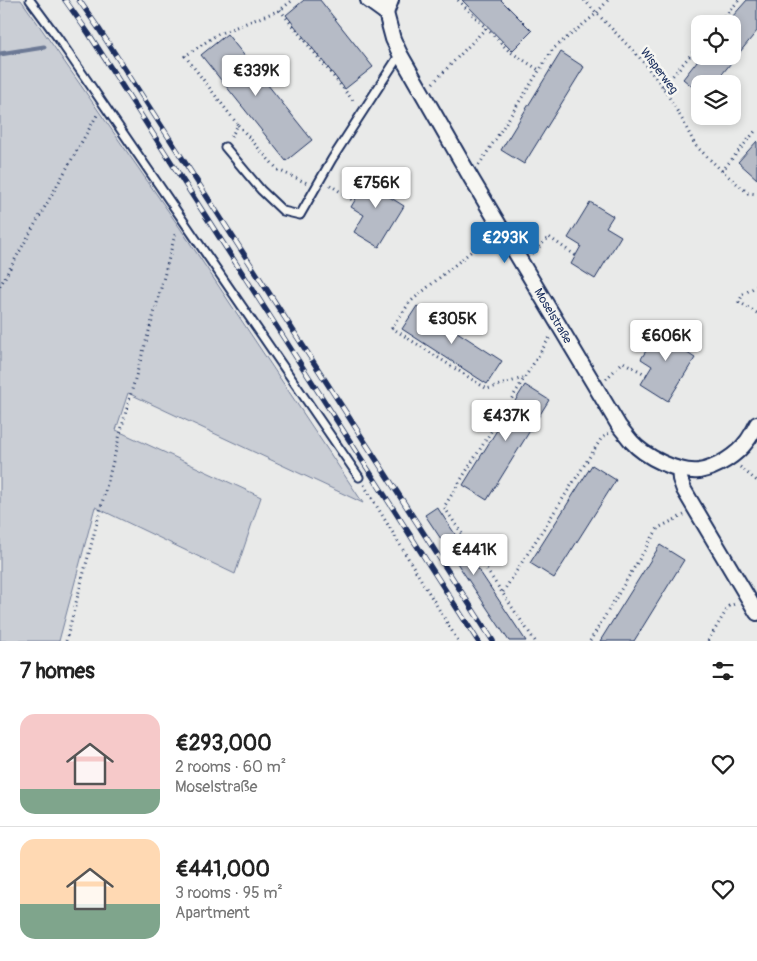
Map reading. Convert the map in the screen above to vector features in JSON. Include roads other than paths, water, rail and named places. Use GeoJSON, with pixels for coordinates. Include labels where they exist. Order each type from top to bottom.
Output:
{"type":"FeatureCollection","features":[{"type":"Feature","properties":{"kind":"street","name":"Moselstraße"},"geometry":{"type":"LineString","coordinates":[[368,0],[388,6],[393,39],[400,54],[471,178],[619,426],[632,442],[649,456],[679,469]]}},
{"type":"Feature","properties":{"kind":"street"},"geometry":{"type":"LineString","coordinates":[[757,424],[748,441],[728,459],[711,468],[698,471],[679,469],[684,490],[757,612]]}},
{"type":"Feature","properties":{"kind":"lane"},"geometry":{"type":"LineString","coordinates":[[30,0],[104,104],[359,477]]}},
{"type":"Feature","properties":{"kind":"lane"},"geometry":{"type":"LineString","coordinates":[[225,146],[261,190],[283,211],[300,215],[362,112],[400,54]]}},
{"type":"Feature","properties":{"kind":"waterway"},"geometry":{"type":"LineString","coordinates":[[0,54],[44,47]]}},
{"type":"Feature","properties":{"kind":"railway"},"geometry":{"type":"LineString","coordinates":[[65,0],[89,34],[478,641]]}},
{"type":"Feature","properties":{"kind":"railway"},"geometry":{"type":"LineString","coordinates":[[79,0],[493,641]]}}]}
